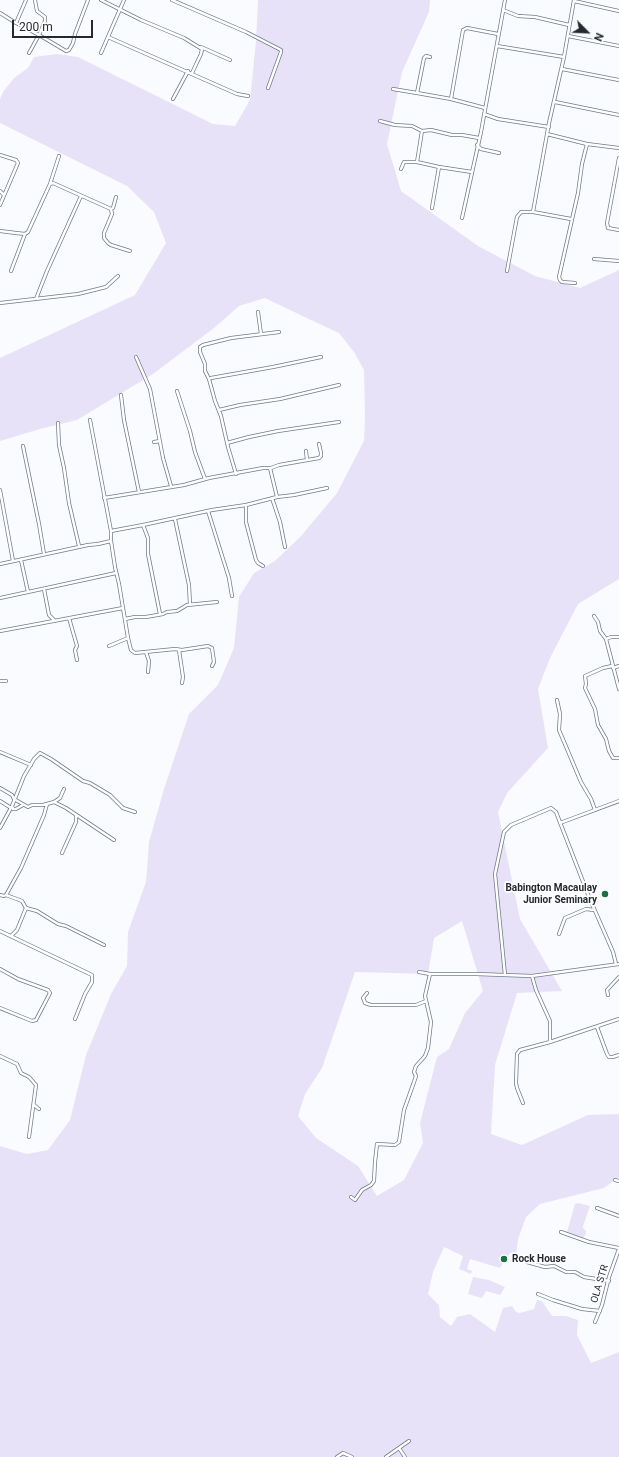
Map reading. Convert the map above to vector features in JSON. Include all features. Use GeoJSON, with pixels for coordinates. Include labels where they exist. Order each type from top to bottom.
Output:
{"type":"FeatureCollection","features":[{"type":"Feature","properties":{"kind":"street"},"geometry":{"type":"LineString","coordinates":[[16,23],[26,0]]}},
{"type":"Feature","properties":{"kind":"street"},"geometry":{"type":"LineString","coordinates":[[29,53],[45,21],[45,16],[37,11],[35,0]]}},
{"type":"Feature","properties":{"kind":"street"},"geometry":{"type":"LineString","coordinates":[[0,12],[16,23],[66,51],[69,50],[73,43],[88,0]]}},
{"type":"Feature","properties":{"kind":"street"},"geometry":{"type":"LineString","coordinates":[[101,0],[141,20],[184,38],[230,60]]}},
{"type":"Feature","properties":{"kind":"street"},"geometry":{"type":"LineString","coordinates":[[100,53],[124,0]]}},
{"type":"Feature","properties":{"kind":"street"},"geometry":{"type":"LineString","coordinates":[[172,0],[246,32],[281,50],[268,88]]}},
{"type":"Feature","properties":{"kind":"street"},"geometry":{"type":"LineString","coordinates":[[462,218],[484,114],[505,0]]}},
{"type":"Feature","properties":{"kind":"street"},"geometry":{"type":"LineString","coordinates":[[533,212],[574,1],[619,11]]}},
{"type":"Feature","properties":{"kind":"street"},"geometry":{"type":"LineString","coordinates":[[503,10],[518,16],[541,18],[569,25]]}},
{"type":"Feature","properties":{"kind":"street"},"geometry":{"type":"LineString","coordinates":[[451,99],[463,30],[467,28],[498,34]]}},
{"type":"Feature","properties":{"kind":"street"},"geometry":{"type":"LineString","coordinates":[[568,36],[619,46]]}},
{"type":"Feature","properties":{"kind":"street"},"geometry":{"type":"LineString","coordinates":[[108,37],[188,71],[237,94],[248,96]]}},
{"type":"Feature","properties":{"kind":"street"},"geometry":{"type":"LineString","coordinates":[[192,73],[203,50],[199,46]]}},
{"type":"Feature","properties":{"kind":"street"},"geometry":{"type":"LineString","coordinates":[[497,46],[564,57]]}},
{"type":"Feature","properties":{"kind":"street"},"geometry":{"type":"LineString","coordinates":[[417,93],[424,58],[426,56],[430,57]]}},
{"type":"Feature","properties":{"kind":"street"},"geometry":{"type":"LineString","coordinates":[[562,69],[619,80]]}},
{"type":"Feature","properties":{"kind":"street"},"geometry":{"type":"LineString","coordinates":[[174,98],[188,71]]}},
{"type":"Feature","properties":{"kind":"street"},"geometry":{"type":"LineString","coordinates":[[393,89],[451,99],[485,108]]}},
{"type":"Feature","properties":{"kind":"street"},"geometry":{"type":"LineString","coordinates":[[555,102],[619,115]]}},
{"type":"Feature","properties":{"kind":"street"},"geometry":{"type":"LineString","coordinates":[[484,114],[498,119],[549,127]]}},
{"type":"Feature","properties":{"kind":"street"},"geometry":{"type":"LineString","coordinates":[[380,120],[395,125],[412,126],[422,131],[431,130],[452,135],[479,138]]}},
{"type":"Feature","properties":{"kind":"street"},"geometry":{"type":"LineString","coordinates":[[417,162],[422,131]]}},
{"type":"Feature","properties":{"kind":"street"},"geometry":{"type":"LineString","coordinates":[[547,134],[587,144],[619,148]]}},
{"type":"Feature","properties":{"kind":"street"},"geometry":{"type":"LineString","coordinates":[[575,282],[562,282],[559,277],[578,193],[582,164],[587,144]]}},
{"type":"Feature","properties":{"kind":"street"},"geometry":{"type":"LineString","coordinates":[[477,145],[484,150],[499,154]]}},
{"type":"Feature","properties":{"kind":"street"},"geometry":{"type":"LineString","coordinates":[[0,155],[16,160],[18,163],[0,205]]}},
{"type":"Feature","properties":{"kind":"street"},"geometry":{"type":"LineString","coordinates":[[11,271],[25,234],[28,232],[50,184],[58,156]]}},
{"type":"Feature","properties":{"kind":"street"},"geometry":{"type":"LineString","coordinates":[[619,158],[607,223],[608,228],[619,230]]}},
{"type":"Feature","properties":{"kind":"street"},"geometry":{"type":"LineString","coordinates":[[401,169],[404,162],[417,162],[472,172]]}},
{"type":"Feature","properties":{"kind":"street"},"geometry":{"type":"LineString","coordinates":[[432,208],[439,167]]}},
{"type":"Feature","properties":{"kind":"street"},"geometry":{"type":"LineString","coordinates":[[50,184],[52,183],[111,209]]}},
{"type":"Feature","properties":{"kind":"street"},"geometry":{"type":"LineString","coordinates":[[0,191],[4,195]]}},
{"type":"Feature","properties":{"kind":"street"},"geometry":{"type":"LineString","coordinates":[[36,299],[81,196]]}},
{"type":"Feature","properties":{"kind":"street"},"geometry":{"type":"LineString","coordinates":[[116,197],[113,208],[111,209],[112,214],[104,233],[104,238],[111,245],[130,251]]}},
{"type":"Feature","properties":{"kind":"street"},"geometry":{"type":"LineString","coordinates":[[508,271],[517,217],[521,212],[533,212],[571,219]]}},
{"type":"Feature","properties":{"kind":"street"},"geometry":{"type":"LineString","coordinates":[[0,231],[25,234]]}},
{"type":"Feature","properties":{"kind":"street"},"geometry":{"type":"LineString","coordinates":[[594,259],[619,261]]}},
{"type":"Feature","properties":{"kind":"street"},"geometry":{"type":"LineString","coordinates":[[0,303],[67,296],[100,289],[108,286],[118,276]]}},
{"type":"Feature","properties":{"kind":"street"},"geometry":{"type":"LineString","coordinates":[[258,312],[261,334]]}},
{"type":"Feature","properties":{"kind":"street"},"geometry":{"type":"LineString","coordinates":[[236,474],[219,410],[199,349],[200,346],[231,338],[279,332]]}},
{"type":"Feature","properties":{"kind":"street"},"geometry":{"type":"LineString","coordinates":[[136,357],[150,389],[160,441],[171,486]]}},
{"type":"Feature","properties":{"kind":"street"},"geometry":{"type":"LineString","coordinates":[[209,379],[320,357]]}},
{"type":"Feature","properties":{"kind":"street"},"geometry":{"type":"LineString","coordinates":[[219,410],[280,399],[339,385]]}},
{"type":"Feature","properties":{"kind":"street"},"geometry":{"type":"LineString","coordinates":[[177,391],[195,452],[205,479]]}},
{"type":"Feature","properties":{"kind":"street"},"geometry":{"type":"LineString","coordinates":[[121,395],[124,420],[139,492]]}},
{"type":"Feature","properties":{"kind":"street"},"geometry":{"type":"LineString","coordinates":[[90,420],[93,441],[97,450],[104,498],[111,531],[110,541],[128,638],[132,652],[179,650],[210,646],[212,648],[214,660],[212,666]]}},
{"type":"Feature","properties":{"kind":"street"},"geometry":{"type":"LineString","coordinates":[[227,443],[278,431],[339,422]]}},
{"type":"Feature","properties":{"kind":"street"},"geometry":{"type":"LineString","coordinates":[[58,423],[58,445],[79,546]]}},
{"type":"Feature","properties":{"kind":"street"},"geometry":{"type":"LineString","coordinates":[[154,442],[160,441]]}},
{"type":"Feature","properties":{"kind":"street"},"geometry":{"type":"LineString","coordinates":[[104,498],[184,485],[205,479],[270,468],[320,457],[321,451],[319,444]]}},
{"type":"Feature","properties":{"kind":"street"},"geometry":{"type":"LineString","coordinates":[[23,446],[44,554]]}},
{"type":"Feature","properties":{"kind":"street"},"geometry":{"type":"LineString","coordinates":[[306,451],[307,460]]}},
{"type":"Feature","properties":{"kind":"street"},"geometry":{"type":"LineString","coordinates":[[270,468],[277,496]]}},
{"type":"Feature","properties":{"kind":"street"},"geometry":{"type":"LineString","coordinates":[[111,531],[208,511],[246,505],[277,496],[294,495],[328,488]]}},
{"type":"Feature","properties":{"kind":"street"},"geometry":{"type":"LineString","coordinates":[[0,490],[13,561]]}},
{"type":"Feature","properties":{"kind":"street"},"geometry":{"type":"LineString","coordinates":[[272,498],[280,522],[285,547]]}},
{"type":"Feature","properties":{"kind":"street"},"geometry":{"type":"LineString","coordinates":[[246,505],[246,522],[256,560],[263,566]]}},
{"type":"Feature","properties":{"kind":"street"},"geometry":{"type":"LineString","coordinates":[[208,511],[229,578],[232,596]]}},
{"type":"Feature","properties":{"kind":"street"},"geometry":{"type":"LineString","coordinates":[[175,519],[189,585],[190,605]]}},
{"type":"Feature","properties":{"kind":"street"},"geometry":{"type":"LineString","coordinates":[[143,525],[148,538],[148,554],[160,614]]}},
{"type":"Feature","properties":{"kind":"street"},"geometry":{"type":"LineString","coordinates":[[0,564],[79,546],[110,541]]}},
{"type":"Feature","properties":{"kind":"street"},"geometry":{"type":"LineString","coordinates":[[21,560],[28,592]]}},
{"type":"Feature","properties":{"kind":"street"},"geometry":{"type":"LineString","coordinates":[[0,598],[116,573]]}},
{"type":"Feature","properties":{"kind":"street"},"geometry":{"type":"LineString","coordinates":[[44,589],[49,615],[47,622]]}},
{"type":"Feature","properties":{"kind":"street"},"geometry":{"type":"LineString","coordinates":[[125,620],[132,617],[146,617],[178,611],[184,606],[217,602]]}},
{"type":"Feature","properties":{"kind":"street"},"geometry":{"type":"LineString","coordinates":[[0,631],[123,608]]}},
{"type":"Feature","properties":{"kind":"street"},"geometry":{"type":"LineString","coordinates":[[49,615],[55,621]]}},
{"type":"Feature","properties":{"kind":"street"},"geometry":{"type":"LineString","coordinates":[[594,616],[598,622],[600,631],[606,639],[612,667],[619,688]]}},
{"type":"Feature","properties":{"kind":"street"},"geometry":{"type":"LineString","coordinates":[[69,618],[76,646],[75,650],[77,660]]}},
{"type":"Feature","properties":{"kind":"street"},"geometry":{"type":"LineString","coordinates":[[606,639],[611,637],[619,637]]}},
{"type":"Feature","properties":{"kind":"street"},"geometry":{"type":"LineString","coordinates":[[109,646],[128,638]]}},
{"type":"Feature","properties":{"kind":"street"},"geometry":{"type":"LineString","coordinates":[[179,650],[183,677],[182,683]]}},
{"type":"Feature","properties":{"kind":"street"},"geometry":{"type":"LineString","coordinates":[[146,652],[149,661],[148,672]]}},
{"type":"Feature","properties":{"kind":"street"},"geometry":{"type":"LineString","coordinates":[[619,666],[603,668],[585,676],[585,688],[595,709],[598,725],[606,739],[609,751],[613,758],[619,758]]}},
{"type":"Feature","properties":{"kind":"street"},"geometry":{"type":"LineString","coordinates":[[0,681],[6,681]]}},
{"type":"Feature","properties":{"kind":"street"},"geometry":{"type":"LineString","coordinates":[[557,700],[560,714],[559,730],[581,782],[591,799],[595,810]]}},
{"type":"Feature","properties":{"kind":"street"},"geometry":{"type":"LineString","coordinates":[[0,752],[31,764]]}},
{"type":"Feature","properties":{"kind":"street"},"geometry":{"type":"LineString","coordinates":[[0,828],[31,764],[37,755],[42,753],[83,781],[90,783],[110,795],[123,808],[135,812]]}},
{"type":"Feature","properties":{"kind":"street"},"geometry":{"type":"LineString","coordinates":[[0,788],[12,795],[14,799],[28,807],[32,805],[44,806],[54,802],[60,798],[64,789]]}},
{"type":"Feature","properties":{"kind":"street"},"geometry":{"type":"LineString","coordinates":[[0,801],[13,809],[23,805]]}},
{"type":"Feature","properties":{"kind":"street"},"geometry":{"type":"LineString","coordinates":[[560,823],[619,801]]}},
{"type":"Feature","properties":{"kind":"street"},"geometry":{"type":"LineString","coordinates":[[54,802],[76,814],[114,840]]}},
{"type":"Feature","properties":{"kind":"street"},"geometry":{"type":"LineString","coordinates":[[6,895],[24,861],[44,815],[44,806]]}},
{"type":"Feature","properties":{"kind":"street"},"geometry":{"type":"LineString","coordinates":[[418,972],[430,974],[532,976],[618,964],[554,809],[548,809],[511,825],[504,832],[496,874],[505,975]]}},
{"type":"Feature","properties":{"kind":"street"},"geometry":{"type":"LineString","coordinates":[[62,853],[76,822],[76,814]]}},
{"type":"Feature","properties":{"kind":"street"},"geometry":{"type":"LineString","coordinates":[[0,895],[6,895],[22,901],[26,908],[37,911],[58,924],[68,927],[104,945]]}},
{"type":"Feature","properties":{"kind":"street"},"geometry":{"type":"LineString","coordinates":[[11,936],[17,930],[26,908]]}},
{"type":"Feature","properties":{"kind":"street"},"geometry":{"type":"LineString","coordinates":[[559,934],[565,918],[586,909],[595,910]]}},
{"type":"Feature","properties":{"kind":"street"},"geometry":{"type":"LineString","coordinates":[[0,931],[92,975],[92,982],[85,994],[75,1019]]}},
{"type":"Feature","properties":{"kind":"street"},"geometry":{"type":"LineString","coordinates":[[0,969],[18,979],[48,990],[50,993],[38,1019],[35,1021],[0,1008]]}},
{"type":"Feature","properties":{"kind":"street"},"geometry":{"type":"LineString","coordinates":[[351,1197],[355,1200],[362,1190],[371,1185],[374,1181],[378,1144],[395,1145],[399,1142],[404,1110],[416,1076],[414,1072],[416,1066],[425,1056],[428,1048],[431,1022],[425,996],[430,974]]}},
{"type":"Feature","properties":{"kind":"street"},"geometry":{"type":"LineString","coordinates":[[532,976],[536,990],[550,1021],[550,1042]]}},
{"type":"Feature","properties":{"kind":"street"},"geometry":{"type":"LineString","coordinates":[[608,996],[607,990],[619,977]]}},
{"type":"Feature","properties":{"kind":"street"},"geometry":{"type":"LineString","coordinates":[[615,982],[619,981]]}},
{"type":"Feature","properties":{"kind":"street"},"geometry":{"type":"LineString","coordinates":[[367,993],[363,998],[367,1004],[416,1005],[426,1001]]}},
{"type":"Feature","properties":{"kind":"street"},"geometry":{"type":"LineString","coordinates":[[523,1103],[517,1088],[518,1052],[520,1050],[550,1042],[619,1019]]}},
{"type":"Feature","properties":{"kind":"street"},"geometry":{"type":"LineString","coordinates":[[597,1026],[609,1057],[619,1055]]}},
{"type":"Feature","properties":{"kind":"street"},"geometry":{"type":"LineString","coordinates":[[0,1056],[17,1064],[21,1073],[35,1082],[37,1090],[29,1138]]}},
{"type":"Feature","properties":{"kind":"street"},"geometry":{"type":"LineString","coordinates":[[34,1105],[39,1109]]}},
{"type":"Feature","properties":{"kind":"street"},"geometry":{"type":"LineString","coordinates":[[615,1180],[619,1181]]}},
{"type":"Feature","properties":{"kind":"street"},"geometry":{"type":"LineString","coordinates":[[597,1208],[619,1216]]}},
{"type":"Feature","properties":{"kind":"street"},"geometry":{"type":"LineString","coordinates":[[561,1232],[589,1242],[619,1249]]}},
{"type":"Feature","properties":{"kind":"street","name":"OLA STR"},"geometry":{"type":"LineString","coordinates":[[595,1322],[600,1311],[619,1249]]}},
{"type":"Feature","properties":{"kind":"street"},"geometry":{"type":"LineString","coordinates":[[527,1262],[546,1267],[554,1266],[566,1272],[575,1272],[584,1277],[609,1281]]}},
{"type":"Feature","properties":{"kind":"street"},"geometry":{"type":"LineString","coordinates":[[538,1294],[582,1309],[600,1311]]}},
{"type":"Feature","properties":{"kind":"street"},"geometry":{"type":"LineString","coordinates":[[386,1457],[409,1441]]}},
{"type":"Feature","properties":{"kind":"street"},"geometry":{"type":"LineString","coordinates":[[399,1448],[405,1457]]}},
{"type":"Feature","properties":{"kind":"street"},"geometry":{"type":"LineString","coordinates":[[337,1457],[343,1454],[352,1457]]}},
{"type":"Feature","properties":{"kind":"shaded area"},"geometry":{"type":"Polygon","coordinates":[[[258,0],[430,0],[429,12],[402,72],[387,144],[401,191],[478,246],[535,276],[580,288],[619,270],[619,579],[578,604],[550,658],[538,689],[548,748],[507,793],[498,812],[520,919],[562,991],[517,993],[495,1065],[491,1134],[522,1145],[588,1115],[619,1114],[619,1177],[604,1188],[540,1204],[526,1217],[518,1239],[516,1256],[510,1253],[500,1268],[470,1259],[467,1269],[472,1271],[471,1274],[459,1269],[463,1256],[444,1247],[433,1272],[428,1294],[439,1305],[440,1317],[451,1326],[457,1317],[470,1314],[495,1332],[503,1308],[512,1306],[516,1312],[520,1313],[534,1309],[537,1300],[542,1301],[552,1316],[566,1316],[578,1320],[577,1335],[591,1363],[619,1352],[619,1457],[0,1457],[0,1146],[27,1154],[48,1150],[70,1120],[86,1055],[111,994],[127,966],[128,932],[146,882],[149,842],[164,789],[189,714],[218,685],[234,648],[239,597],[254,573],[275,561],[301,536],[337,493],[364,441],[365,417],[364,370],[354,352],[339,333],[265,298],[239,306],[214,328],[153,374],[77,420],[0,441],[0,358],[135,295],[166,243],[154,212],[127,186],[0,123],[0,99],[3,92],[14,78],[28,68],[34,57],[57,54],[78,57],[213,124],[235,126],[250,100],[256,41],[258,0]],[[462,921],[434,938],[428,974],[355,972],[322,1068],[305,1094],[298,1116],[316,1138],[358,1166],[377,1196],[404,1180],[423,1143],[420,1123],[437,1057],[449,1049],[465,1013],[483,991],[462,921]]]}},
{"type":"Feature","properties":{"kind":"shaded area"},"geometry":{"type":"Polygon","coordinates":[[[578,1203],[590,1206],[583,1226],[586,1234],[583,1238],[567,1232],[575,1204],[578,1203]]]}},
{"type":"Feature","properties":{"kind":"shaded area"},"geometry":{"type":"Polygon","coordinates":[[[473,1277],[489,1280],[505,1287],[500,1295],[486,1291],[482,1298],[468,1294],[473,1277]]]}},
{"type":"Feature","properties":{"kind":"place","name":"Babington Macaulay Junior Seminary"},"geometry":{"type":"Point","coordinates":[605,894]}},
{"type":"Feature","properties":{"kind":"place","name":"Rock House"},"geometry":{"type":"Point","coordinates":[504,1259]}}]}
